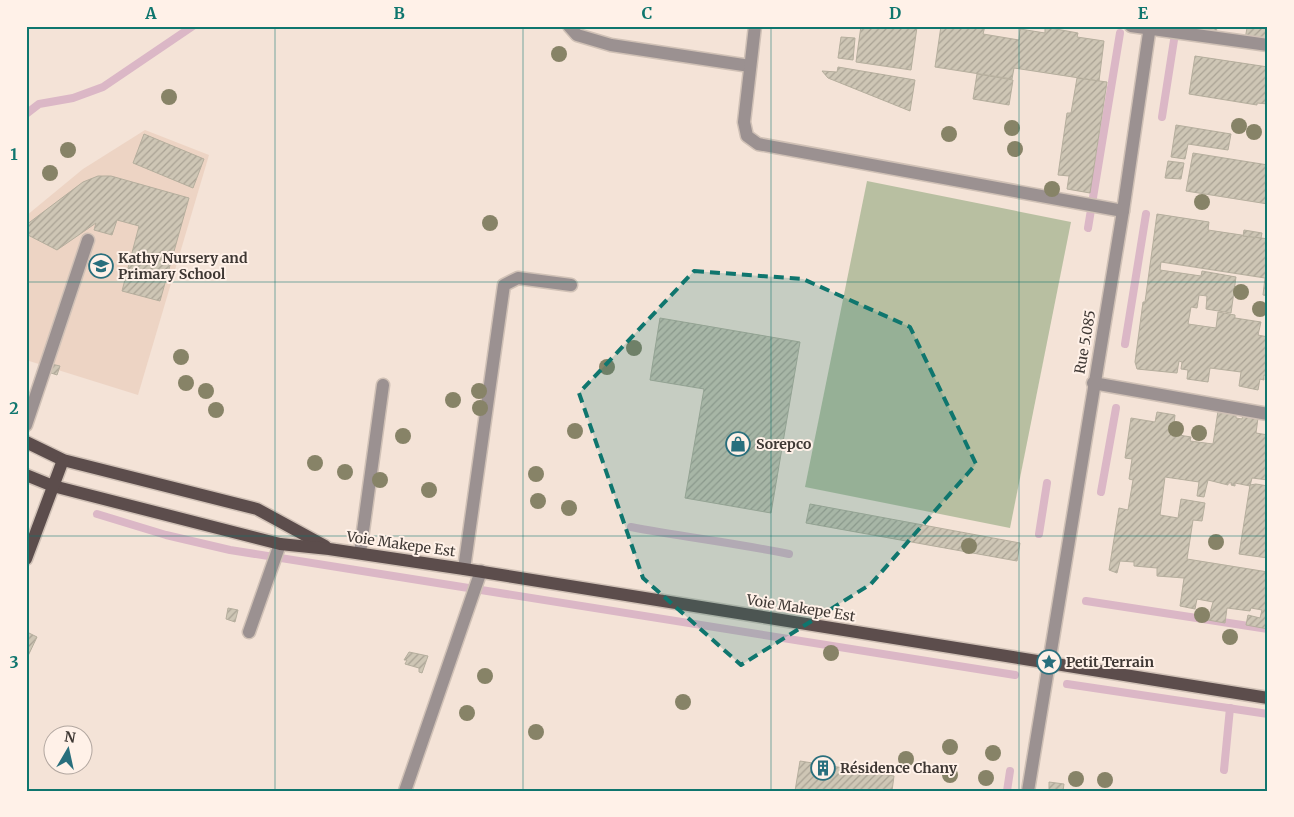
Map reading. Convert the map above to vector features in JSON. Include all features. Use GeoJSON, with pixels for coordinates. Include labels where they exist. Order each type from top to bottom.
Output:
{"type":"FeatureCollection","features":[{"type":"Feature","properties":{"kind":"main road","name":"Voie Makepe Est"},"geometry":{"type":"LineString","coordinates":[[26,442],[62,460],[257,509],[329,549]]}},
{"type":"Feature","properties":{"kind":"main road"},"geometry":{"type":"LineString","coordinates":[[26,559],[62,460]]}},
{"type":"Feature","properties":{"kind":"main road","name":"Voie Makepe Est"},"geometry":{"type":"LineString","coordinates":[[26,475],[53,486],[280,544],[360,553],[464,569],[1268,698]]}},
{"type":"Feature","properties":{"kind":"street"},"geometry":{"type":"LineString","coordinates":[[569,26],[577,35],[611,45],[750,66]]}},
{"type":"Feature","properties":{"kind":"street"},"geometry":{"type":"LineString","coordinates":[[755,26],[744,122],[747,136],[758,144],[1123,210]]}},
{"type":"Feature","properties":{"kind":"street"},"geometry":{"type":"LineString","coordinates":[[1131,26],[1268,44]]}},
{"type":"Feature","properties":{"kind":"street","name":"Rue 5.085"},"geometry":{"type":"LineString","coordinates":[[1028,791],[1093,383],[1123,210],[1150,28]]}},
{"type":"Feature","properties":{"kind":"street"},"geometry":{"type":"LineString","coordinates":[[26,425],[88,240]]}},
{"type":"Feature","properties":{"kind":"street"},"geometry":{"type":"LineString","coordinates":[[464,569],[504,285],[518,278],[571,285]]}},
{"type":"Feature","properties":{"kind":"street"},"geometry":{"type":"LineString","coordinates":[[1093,383],[1268,414]]}},
{"type":"Feature","properties":{"kind":"street"},"geometry":{"type":"LineString","coordinates":[[360,553],[383,385]]}},
{"type":"Feature","properties":{"kind":"street"},"geometry":{"type":"LineString","coordinates":[[249,632],[280,544]]}},
{"type":"Feature","properties":{"kind":"street"},"geometry":{"type":"LineString","coordinates":[[405,791],[481,572]]}},
{"type":"Feature","properties":{"kind":"highlighted area"},"geometry":{"type":"Polygon","coordinates":[[[694,271],[803,279],[910,327],[976,464],[871,584],[741,665],[643,578],[579,393],[694,271]]]}},
{"type":"Feature","properties":{"kind":"shaded area","name":"Kathy Nursery and Primary School"},"geometry":{"type":"Polygon","coordinates":[[[145,130],[209,155],[138,395],[26,360],[26,216],[83,169],[145,130]]]}},
{"type":"Feature","properties":{"kind":"green space"},"geometry":{"type":"Polygon","coordinates":[[[867,181],[1071,222],[1010,528],[805,487],[867,181]]]}},
{"type":"Feature","properties":{"kind":"building"},"geometry":{"type":"Polygon","coordinates":[[[861,26],[917,27],[911,70],[856,62],[861,26]]]}},
{"type":"Feature","properties":{"kind":"building"},"geometry":{"type":"Polygon","coordinates":[[[941,26],[985,26],[983,34],[1019,40],[1020,29],[1045,33],[1045,27],[1078,33],[1077,37],[1104,41],[1099,81],[1014,68],[1012,79],[935,67],[941,26]]]}},
{"type":"Feature","properties":{"kind":"building"},"geometry":{"type":"Polygon","coordinates":[[[1185,26],[1218,26],[1216,31],[1185,26]]]}},
{"type":"Feature","properties":{"kind":"building"},"geometry":{"type":"Polygon","coordinates":[[[1233,26],[1268,26],[1268,42],[1245,39],[1247,28],[1233,26]]]}},
{"type":"Feature","properties":{"kind":"building"},"geometry":{"type":"Polygon","coordinates":[[[841,37],[855,38],[853,60],[838,58],[841,37]]]}},
{"type":"Feature","properties":{"kind":"building"},"geometry":{"type":"Polygon","coordinates":[[[1195,56],[1268,67],[1268,104],[1257,103],[1257,105],[1189,94],[1195,56]]]}},
{"type":"Feature","properties":{"kind":"building"},"geometry":{"type":"Polygon","coordinates":[[[838,67],[915,80],[910,111],[828,78],[822,71],[837,72],[838,67]]]}},
{"type":"Feature","properties":{"kind":"building"},"geometry":{"type":"Polygon","coordinates":[[[977,74],[1013,80],[1009,105],[973,99],[977,74]]]}},
{"type":"Feature","properties":{"kind":"building"},"geometry":{"type":"Polygon","coordinates":[[[1077,78],[1107,82],[1090,193],[1067,189],[1069,176],[1058,175],[1067,113],[1071,113],[1077,78]]]}},
{"type":"Feature","properties":{"kind":"building"},"geometry":{"type":"Polygon","coordinates":[[[1176,125],[1231,134],[1228,150],[1188,144],[1185,159],[1171,157],[1176,125]]]}},
{"type":"Feature","properties":{"kind":"building"},"geometry":{"type":"Polygon","coordinates":[[[144,134],[204,159],[193,188],[133,163],[144,134]]]}},
{"type":"Feature","properties":{"kind":"building"},"geometry":{"type":"Polygon","coordinates":[[[1193,153],[1268,165],[1268,204],[1186,191],[1193,153]]]}},
{"type":"Feature","properties":{"kind":"building"},"geometry":{"type":"Polygon","coordinates":[[[1168,161],[1184,163],[1181,179],[1165,178],[1168,161]]]}},
{"type":"Feature","properties":{"kind":"building"},"geometry":{"type":"Polygon","coordinates":[[[98,176],[111,176],[189,198],[160,301],[122,291],[139,226],[117,220],[112,235],[94,230],[96,223],[57,250],[26,234],[26,225],[83,182],[98,176]]]}},
{"type":"Feature","properties":{"kind":"building"},"geometry":{"type":"Polygon","coordinates":[[[1157,214],[1209,222],[1208,230],[1268,239],[1268,296],[1263,295],[1265,278],[1161,262],[1160,270],[1201,276],[1202,271],[1236,277],[1231,313],[1206,309],[1207,296],[1199,295],[1197,308],[1191,307],[1188,324],[1216,328],[1218,312],[1235,315],[1235,318],[1261,322],[1258,335],[1268,337],[1268,376],[1264,375],[1264,380],[1260,379],[1258,390],[1239,386],[1241,372],[1210,368],[1208,382],[1187,379],[1188,370],[1181,369],[1182,362],[1179,361],[1177,373],[1137,369],[1135,362],[1157,214]]]}},
{"type":"Feature","properties":{"kind":"building"},"geometry":{"type":"Polygon","coordinates":[[[1244,230],[1262,233],[1261,238],[1243,236],[1244,230]]]}},
{"type":"Feature","properties":{"kind":"building","name":"Sorepco"},"geometry":{"type":"Polygon","coordinates":[[[660,318],[800,342],[771,513],[685,498],[704,389],[650,380],[660,318]]]}},
{"type":"Feature","properties":{"kind":"building"},"geometry":{"type":"Polygon","coordinates":[[[47,363],[60,366],[57,375],[45,371],[47,363]]]}},
{"type":"Feature","properties":{"kind":"building"},"geometry":{"type":"Polygon","coordinates":[[[1218,411],[1236,413],[1236,418],[1242,419],[1243,415],[1258,418],[1256,433],[1268,435],[1268,480],[1252,478],[1250,486],[1235,483],[1235,486],[1231,485],[1232,483],[1228,483],[1228,485],[1208,480],[1204,497],[1197,496],[1199,482],[1165,477],[1160,515],[1178,518],[1181,499],[1205,503],[1202,521],[1193,520],[1187,559],[1268,572],[1268,629],[1246,625],[1248,615],[1260,618],[1262,610],[1251,608],[1250,611],[1227,608],[1225,623],[1208,620],[1213,602],[1197,599],[1195,609],[1180,606],[1184,578],[1157,576],[1157,568],[1134,566],[1134,562],[1120,561],[1117,573],[1109,570],[1119,508],[1128,510],[1133,480],[1129,479],[1132,459],[1125,458],[1131,418],[1155,422],[1157,412],[1175,415],[1173,434],[1191,437],[1190,441],[1213,444],[1218,411]]]}},
{"type":"Feature","properties":{"kind":"building"},"geometry":{"type":"Polygon","coordinates":[[[1250,485],[1268,486],[1268,558],[1239,554],[1250,485]]]}},
{"type":"Feature","properties":{"kind":"building"},"geometry":{"type":"Polygon","coordinates":[[[810,504],[1020,543],[1017,561],[806,523],[810,504]]]}},
{"type":"Feature","properties":{"kind":"building"},"geometry":{"type":"Polygon","coordinates":[[[228,608],[238,610],[235,622],[226,619],[228,608]]]}},
{"type":"Feature","properties":{"kind":"building"},"geometry":{"type":"Polygon","coordinates":[[[29,633],[37,637],[27,658],[26,637],[29,633]]]}},
{"type":"Feature","properties":{"kind":"building"},"geometry":{"type":"Polygon","coordinates":[[[409,652],[428,656],[422,673],[419,672],[419,668],[405,664],[407,660],[404,660],[409,652]]]}},
{"type":"Feature","properties":{"kind":"building","name":"Résidence Chany"},"geometry":{"type":"Polygon","coordinates":[[[800,761],[894,776],[892,791],[795,791],[800,761]]]}},
{"type":"Feature","properties":{"kind":"building"},"geometry":{"type":"Polygon","coordinates":[[[1049,782],[1064,784],[1063,791],[1049,791],[1049,782]]]}},
{"type":"Feature","properties":{"kind":"waterway"},"geometry":{"type":"LineString","coordinates":[[26,114],[39,104],[73,98],[103,87],[193,26]]}},
{"type":"Feature","properties":{"kind":"waterway"},"geometry":{"type":"LineString","coordinates":[[1088,228],[1120,33]]}},
{"type":"Feature","properties":{"kind":"waterway"},"geometry":{"type":"LineString","coordinates":[[1162,117],[1174,40]]}},
{"type":"Feature","properties":{"kind":"waterway"},"geometry":{"type":"LineString","coordinates":[[1125,344],[1146,214]]}},
{"type":"Feature","properties":{"kind":"waterway"},"geometry":{"type":"LineString","coordinates":[[1101,492],[1116,408]]}},
{"type":"Feature","properties":{"kind":"waterway"},"geometry":{"type":"LineString","coordinates":[[1039,534],[1047,483]]}},
{"type":"Feature","properties":{"kind":"waterway"},"geometry":{"type":"LineString","coordinates":[[97,514],[166,535],[230,550],[1015,675]]}},
{"type":"Feature","properties":{"kind":"waterway"},"geometry":{"type":"LineString","coordinates":[[631,527],[789,554]]}},
{"type":"Feature","properties":{"kind":"waterway"},"geometry":{"type":"LineString","coordinates":[[1086,601],[1268,629]]}},
{"type":"Feature","properties":{"kind":"waterway"},"geometry":{"type":"LineString","coordinates":[[1067,684],[1268,714]]}},
{"type":"Feature","properties":{"kind":"waterway"},"geometry":{"type":"LineString","coordinates":[[1224,770],[1230,708]]}},
{"type":"Feature","properties":{"kind":"waterway"},"geometry":{"type":"LineString","coordinates":[[1007,791],[1010,771]]}},
{"type":"Feature","properties":{"kind":"place","name":"Kathy Nursery and Primary School"},"geometry":{"type":"Point","coordinates":[101,266]}},
{"type":"Feature","properties":{"kind":"place","name":"Sorepco"},"geometry":{"type":"Point","coordinates":[738,444]}},
{"type":"Feature","properties":{"kind":"place","name":"Petit Terrain"},"geometry":{"type":"Point","coordinates":[1049,662]}},
{"type":"Feature","properties":{"kind":"place","name":"Résidence Chany"},"geometry":{"type":"Point","coordinates":[823,768]}}]}
